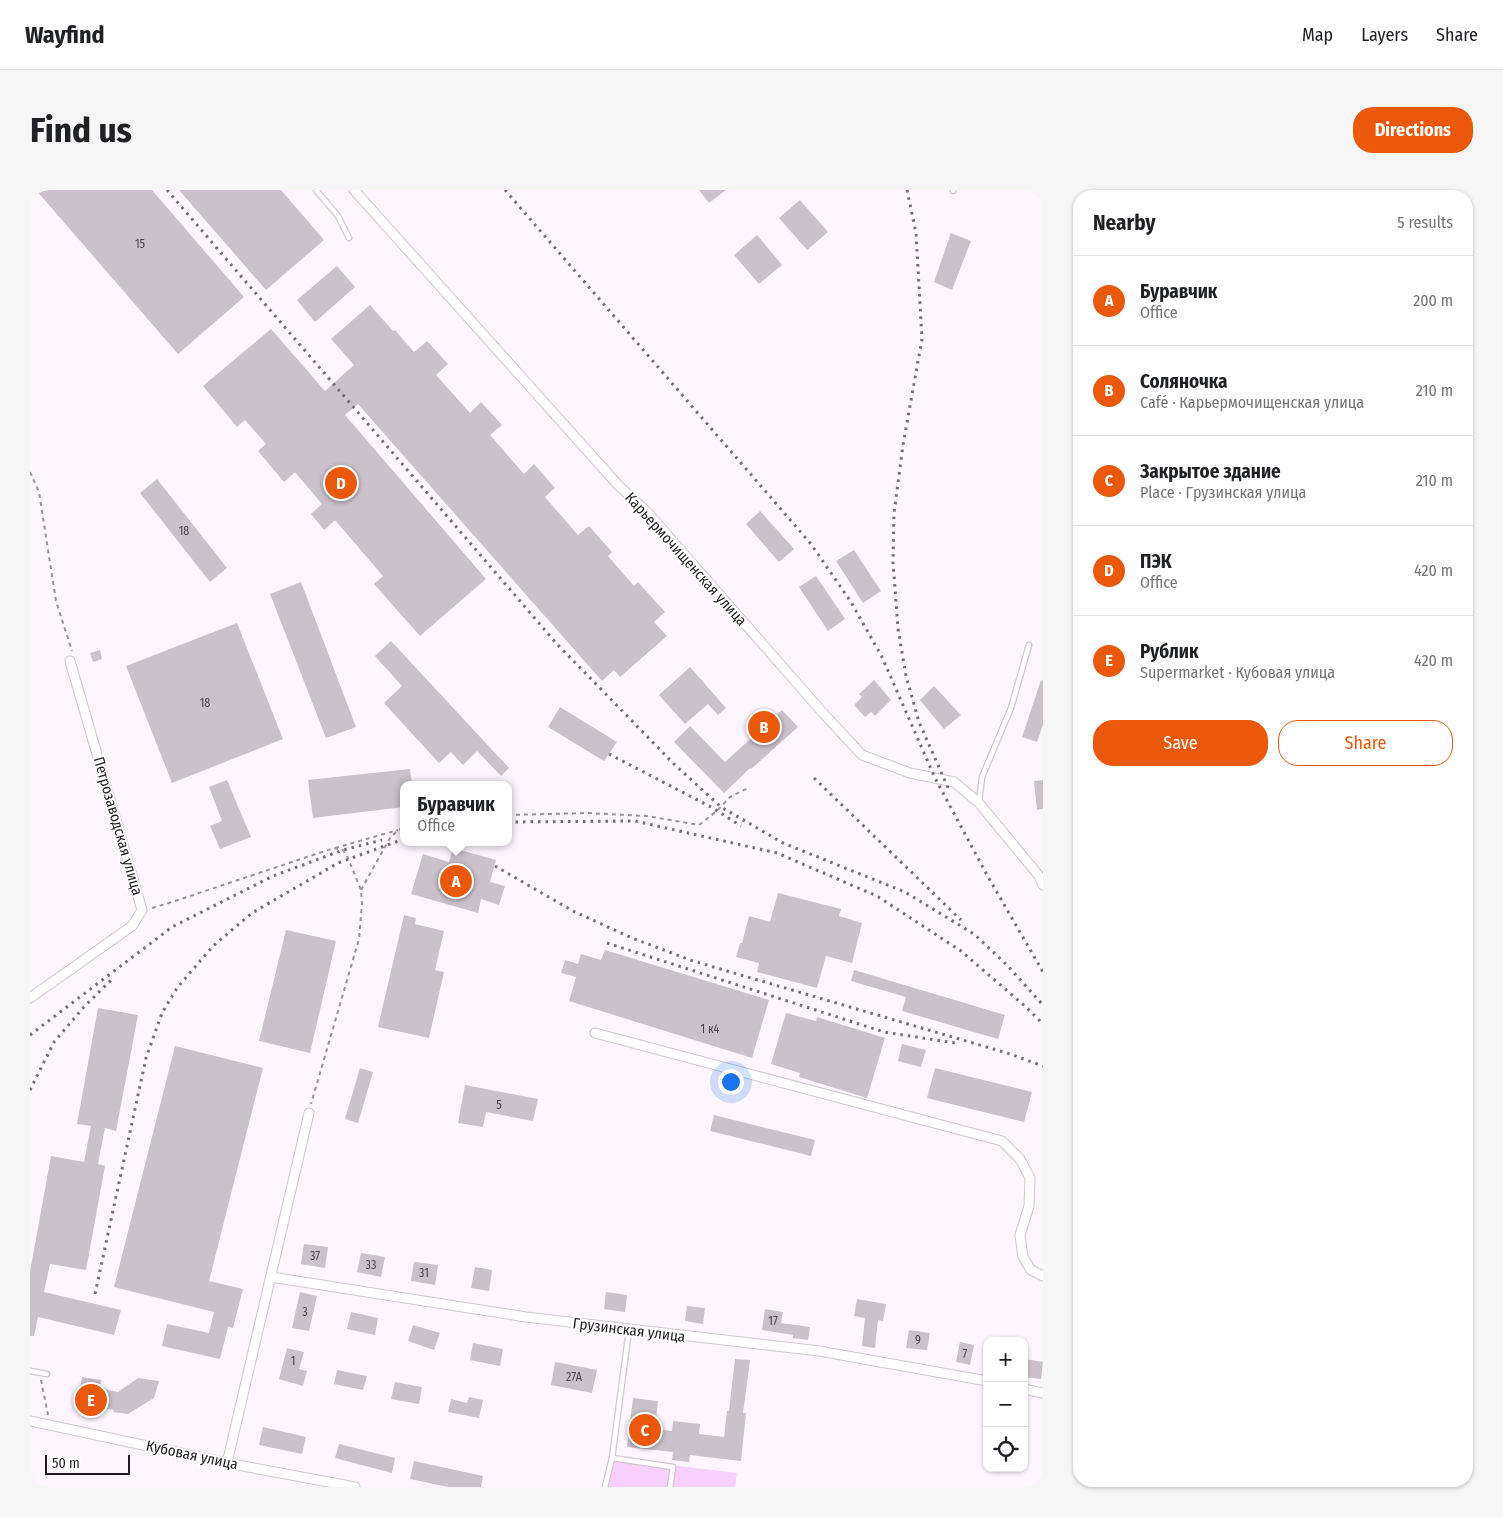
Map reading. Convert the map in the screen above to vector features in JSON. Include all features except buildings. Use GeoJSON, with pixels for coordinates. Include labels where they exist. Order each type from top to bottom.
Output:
{"type":"FeatureCollection","features":[{"type":"Feature","properties":{"kind":"street","name":"Карьермочищенская улица"},"geometry":{"type":"LineString","coordinates":[[354,190],[618,485],[649,514],[862,755],[910,773],[954,782],[979,803],[1038,876],[1043,885]]}},
{"type":"Feature","properties":{"kind":"street","name":"Петрозаводская улица"},"geometry":{"type":"LineString","coordinates":[[30,998],[132,926],[142,910],[71,657]]}},
{"type":"Feature","properties":{"kind":"street"},"geometry":{"type":"LineString","coordinates":[[595,1033],[1002,1141],[1020,1159],[1030,1178],[1029,1206],[1020,1235],[1023,1257],[1032,1270],[1043,1276]]}},
{"type":"Feature","properties":{"kind":"street"},"geometry":{"type":"LineString","coordinates":[[227,1463],[309,1113]]}},
{"type":"Feature","properties":{"kind":"street","name":"Грузинская улица"},"geometry":{"type":"LineString","coordinates":[[271,1277],[526,1317],[818,1351],[983,1380]]}},
{"type":"Feature","properties":{"kind":"street"},"geometry":{"type":"LineString","coordinates":[[1028,1390],[1043,1393]]}},
{"type":"Feature","properties":{"kind":"street","name":"Кубовая улица"},"geometry":{"type":"LineString","coordinates":[[30,1421],[227,1463],[355,1487]]}},
{"type":"Feature","properties":{"kind":"lane"},"geometry":{"type":"LineString","coordinates":[[316,190],[338,216],[349,238]]}},
{"type":"Feature","properties":{"kind":"lane"},"geometry":{"type":"LineString","coordinates":[[979,803],[982,777],[1011,708],[1029,645]]}},
{"type":"Feature","properties":{"kind":"lane"},"geometry":{"type":"LineString","coordinates":[[605,1487],[612,1458],[629,1330]]}},
{"type":"Feature","properties":{"kind":"lane"},"geometry":{"type":"LineString","coordinates":[[30,1371],[47,1374]]}},
{"type":"Feature","properties":{"kind":"lane"},"geometry":{"type":"LineString","coordinates":[[612,1458],[673,1467],[670,1487]]}},
{"type":"Feature","properties":{"kind":"path"},"geometry":{"type":"LineString","coordinates":[[30,472],[39,492],[56,601],[71,657]]}},
{"type":"Feature","properties":{"kind":"path"},"geometry":{"type":"LineString","coordinates":[[512,815],[586,812],[647,816],[699,825],[717,811],[730,797],[748,788]]}},
{"type":"Feature","properties":{"kind":"path"},"geometry":{"type":"LineString","coordinates":[[142,910],[169,904],[334,848],[398,830]]}},
{"type":"Feature","properties":{"kind":"path"},"geometry":{"type":"LineString","coordinates":[[361,890],[386,846],[398,830]]}},
{"type":"Feature","properties":{"kind":"path"},"geometry":{"type":"LineString","coordinates":[[309,1113],[359,940],[362,904],[361,890],[343,850],[334,848]]}},
{"type":"Feature","properties":{"kind":"path"},"geometry":{"type":"LineString","coordinates":[[40,1373],[48,1414]]}},
{"type":"Feature","properties":{"kind":"shaded area"},"geometry":{"type":"Polygon","coordinates":[[[616,1456],[737,1473],[735,1487],[608,1487],[616,1456]]]}},
{"type":"Feature","properties":{"kind":"railway"},"geometry":{"type":"LineString","coordinates":[[167,190],[556,643],[674,764],[721,807],[783,843],[905,892],[974,934],[1007,965],[1043,1005]]}},
{"type":"Feature","properties":{"kind":"railway"},"geometry":{"type":"LineString","coordinates":[[505,190],[811,544],[851,602],[882,657],[935,778],[987,875],[1043,972]]}},
{"type":"Feature","properties":{"kind":"railway"},"geometry":{"type":"LineString","coordinates":[[907,190],[916,233],[922,339],[903,445],[894,513],[893,562],[898,629],[906,676],[919,722],[949,790]]}},
{"type":"Feature","properties":{"kind":"railway"},"geometry":{"type":"LineString","coordinates":[[609,754],[711,807],[741,826]]}},
{"type":"Feature","properties":{"kind":"railway"},"geometry":{"type":"LineString","coordinates":[[814,778],[961,920]]}},
{"type":"Feature","properties":{"kind":"railway"},"geometry":{"type":"LineString","coordinates":[[512,822],[635,821],[777,853],[877,896],[961,951],[1043,1024]]}},
{"type":"Feature","properties":{"kind":"railway"},"geometry":{"type":"LineString","coordinates":[[30,1035],[172,927],[273,876],[343,850],[382,840]]}},
{"type":"Feature","properties":{"kind":"railway"},"geometry":{"type":"LineString","coordinates":[[95,1294],[146,1058],[162,1013],[177,988],[213,946],[252,913],[338,863],[400,840]]}},
{"type":"Feature","properties":{"kind":"railway"},"geometry":{"type":"LineString","coordinates":[[495,866],[573,911],[632,938],[693,961],[1007,1053],[1043,1066]]}},
{"type":"Feature","properties":{"kind":"railway"},"geometry":{"type":"LineString","coordinates":[[607,943],[884,1032],[955,1043]]}},
{"type":"Feature","properties":{"kind":"railway"},"geometry":{"type":"LineString","coordinates":[[30,1090],[54,1042],[83,1008],[111,980]]}},
{"type":"Feature","properties":{"kind":"place","name":"ПЭК"},"geometry":{"type":"Point","coordinates":[341,483]}},
{"type":"Feature","properties":{"kind":"place","name":"Соляночка"},"geometry":{"type":"Point","coordinates":[764,727]}},
{"type":"Feature","properties":{"kind":"place","name":"Буравчик"},"geometry":{"type":"Point","coordinates":[456,881]}},
{"type":"Feature","properties":{"kind":"place","name":"Рублик"},"geometry":{"type":"Point","coordinates":[91,1400]}},
{"type":"Feature","properties":{"kind":"place","name":"Закрытое здание"},"geometry":{"type":"Point","coordinates":[645,1430]}}]}
